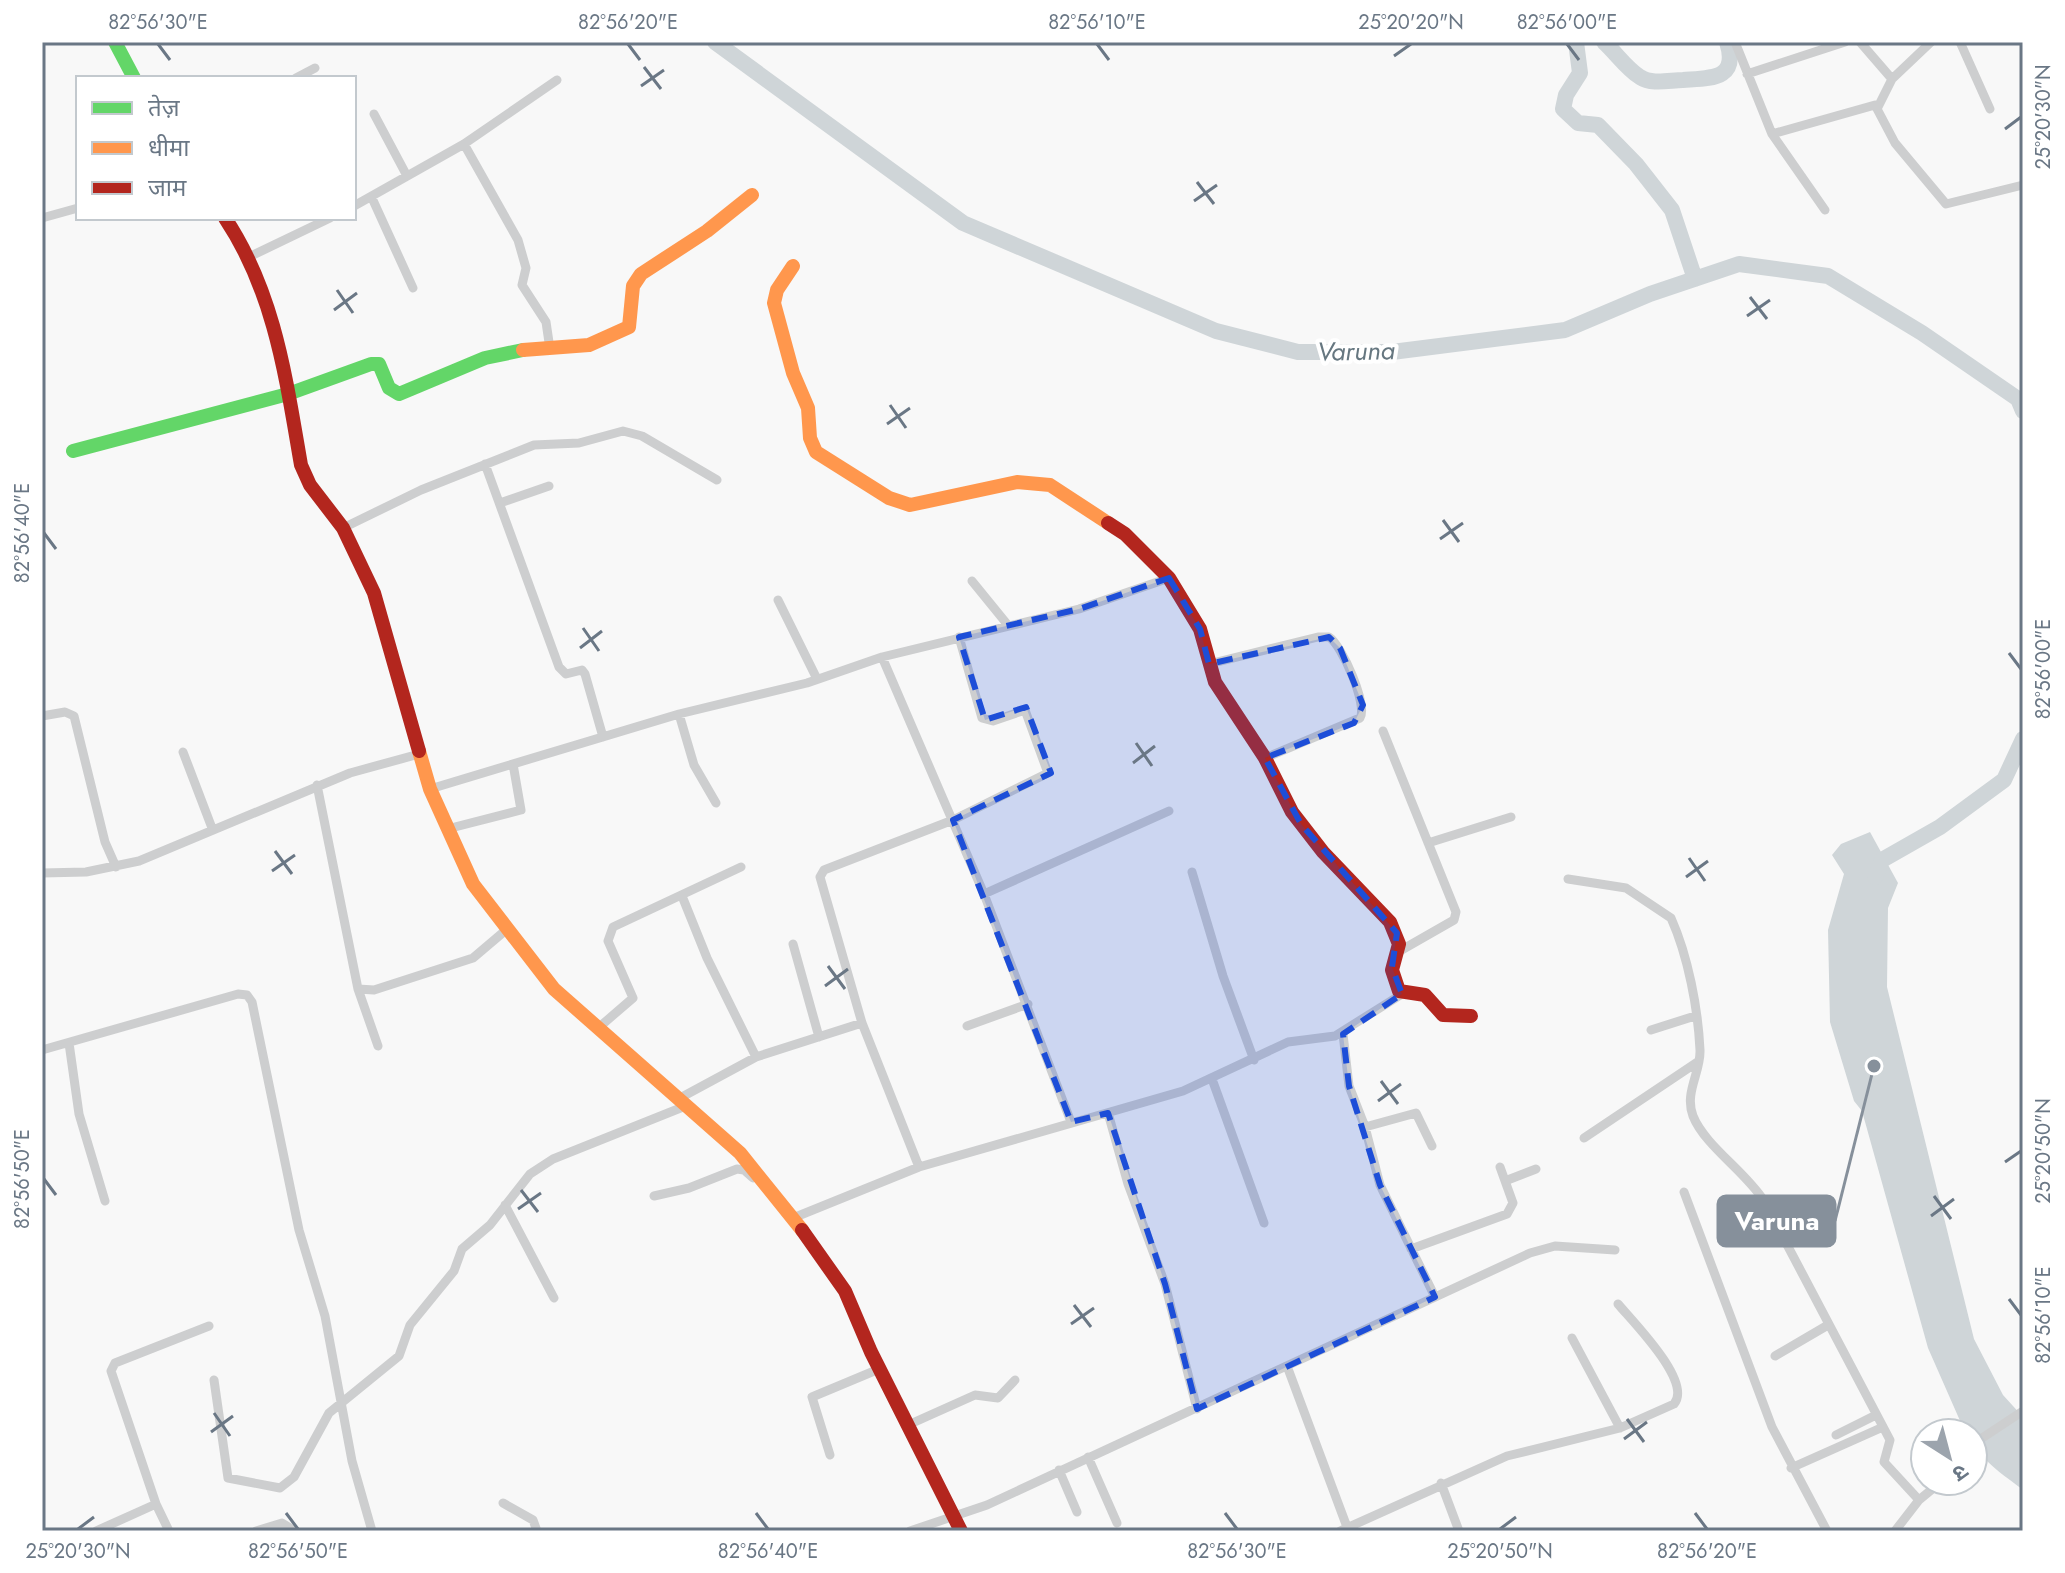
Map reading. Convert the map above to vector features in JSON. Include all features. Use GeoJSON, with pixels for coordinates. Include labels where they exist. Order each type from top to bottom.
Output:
{"type":"FeatureCollection","features":[{"type":"Feature","properties":{"kind":"street"},"geometry":{"type":"LineString","coordinates":[[115,42],[133,76]]}},
{"type":"Feature","properties":{"kind":"street"},"geometry":{"type":"LineString","coordinates":[[1735,42],[1772,134],[1825,210]]}},
{"type":"Feature","properties":{"kind":"street"},"geometry":{"type":"LineString","coordinates":[[1747,74],[1845,42]]}},
{"type":"Feature","properties":{"kind":"street"},"geometry":{"type":"LineString","coordinates":[[1860,42],[1892,79]]}},
{"type":"Feature","properties":{"kind":"street"},"geometry":{"type":"LineString","coordinates":[[1772,134],[1878,107],[1892,79],[1931,42]]}},
{"type":"Feature","properties":{"kind":"street"},"geometry":{"type":"LineString","coordinates":[[1960,42],[1990,109]]}},
{"type":"Feature","properties":{"kind":"street"},"geometry":{"type":"LineString","coordinates":[[300,76],[315,68]]}},
{"type":"Feature","properties":{"kind":"street"},"geometry":{"type":"LineString","coordinates":[[356,205],[464,144],[557,80]]}},
{"type":"Feature","properties":{"kind":"street"},"geometry":{"type":"LineString","coordinates":[[1878,107],[1895,143],[1946,204],[2023,185]]}},
{"type":"Feature","properties":{"kind":"street"},"geometry":{"type":"LineString","coordinates":[[374,114],[407,176]]}},
{"type":"Feature","properties":{"kind":"street"},"geometry":{"type":"LineString","coordinates":[[464,144],[518,240],[526,268],[522,285],[546,322],[550,349]]}},
{"type":"Feature","properties":{"kind":"street"},"geometry":{"type":"LineString","coordinates":[[73,451],[288,394],[376,363],[389,388],[399,394],[458,367],[502,353],[588,346],[625,330],[630,322],[633,286],[641,274],[707,231],[752,195]]}},
{"type":"Feature","properties":{"kind":"street"},"geometry":{"type":"LineString","coordinates":[[372,198],[413,288]]}},
{"type":"Feature","properties":{"kind":"street"},"geometry":{"type":"LineString","coordinates":[[42,218],[76,209]]}},
{"type":"Feature","properties":{"kind":"street"},"geometry":{"type":"LineString","coordinates":[[226,220],[251,256],[288,394],[301,465],[310,485],[343,528],[374,593],[405,690],[430,789],[473,884],[554,989],[740,1153],[836,1273],[879,1369],[961,1531]]}},
{"type":"Feature","properties":{"kind":"street"},"geometry":{"type":"LineString","coordinates":[[251,256],[326,220]]}},
{"type":"Feature","properties":{"kind":"street"},"geometry":{"type":"LineString","coordinates":[[793,266],[777,290],[774,303],[793,373],[808,408],[810,438],[816,452],[889,498],[910,505],[1017,482],[1050,485],[1125,534],[1169,578],[1200,629],[1215,682],[1265,758],[1301,824],[1397,933],[1398,952],[1392,970],[1402,994]]}},
{"type":"Feature","properties":{"kind":"street"},"geometry":{"type":"LineString","coordinates":[[343,528],[421,490],[544,443],[579,443],[623,431],[642,436],[717,480]]}},
{"type":"Feature","properties":{"kind":"street"},"geometry":{"type":"LineString","coordinates":[[485,464],[559,667],[566,674],[582,670],[585,674],[603,737]]}},
{"type":"Feature","properties":{"kind":"street"},"geometry":{"type":"LineString","coordinates":[[500,503],[549,486]]}},
{"type":"Feature","properties":{"kind":"street"},"geometry":{"type":"LineString","coordinates":[[430,789],[679,714],[817,679],[882,657],[1007,624],[1079,609],[1169,578]]}},
{"type":"Feature","properties":{"kind":"street"},"geometry":{"type":"LineString","coordinates":[[972,581],[1007,624]]}},
{"type":"Feature","properties":{"kind":"street"},"geometry":{"type":"LineString","coordinates":[[778,600],[817,679]]}},
{"type":"Feature","properties":{"kind":"street"},"geometry":{"type":"LineString","coordinates":[[919,1167],[862,1023],[821,882],[822,873],[953,820],[1045,776],[1049,769],[1025,710],[993,721],[982,718],[959,637]]}},
{"type":"Feature","properties":{"kind":"street"},"geometry":{"type":"LineString","coordinates":[[1209,664],[1318,637],[1329,637],[1340,648],[1363,705],[1360,718],[1265,758]]}},
{"type":"Feature","properties":{"kind":"street"},"geometry":{"type":"LineString","coordinates":[[882,657],[984,894],[1071,1122]]}},
{"type":"Feature","properties":{"kind":"street"},"geometry":{"type":"LineString","coordinates":[[42,716],[65,712],[74,716],[102,832],[116,867]]}},
{"type":"Feature","properties":{"kind":"street"},"geometry":{"type":"LineString","coordinates":[[679,714],[694,765],[716,803]]}},
{"type":"Feature","properties":{"kind":"street"},"geometry":{"type":"LineString","coordinates":[[1383,731],[1456,917],[1398,952]]}},
{"type":"Feature","properties":{"kind":"street"},"geometry":{"type":"LineString","coordinates":[[183,752],[212,828]]}},
{"type":"Feature","properties":{"kind":"street"},"geometry":{"type":"LineString","coordinates":[[42,873],[116,867],[139,861],[317,785],[419,754]]}},
{"type":"Feature","properties":{"kind":"street"},"geometry":{"type":"LineString","coordinates":[[447,829],[521,810],[513,764]]}},
{"type":"Feature","properties":{"kind":"street"},"geometry":{"type":"LineString","coordinates":[[317,785],[358,989],[378,1046]]}},
{"type":"Feature","properties":{"kind":"street"},"geometry":{"type":"LineString","coordinates":[[984,894],[1169,811]]}},
{"type":"Feature","properties":{"kind":"street"},"geometry":{"type":"LineString","coordinates":[[1428,843],[1511,817]]}},
{"type":"Feature","properties":{"kind":"street"},"geometry":{"type":"LineString","coordinates":[[597,1029],[633,998],[608,934],[613,927],[741,867]]}},
{"type":"Feature","properties":{"kind":"street"},"geometry":{"type":"LineString","coordinates":[[1192,872],[1223,976],[1254,1060]]}},
{"type":"Feature","properties":{"kind":"street"},"geometry":{"type":"LineString","coordinates":[[1568,879],[1626,888],[1671,918],[1695,1016],[1699,1061],[1690,1099],[1697,1125],[1760,1194],[1891,1444],[1884,1462],[1919,1500]]}},
{"type":"Feature","properties":{"kind":"street"},"geometry":{"type":"LineString","coordinates":[[682,896],[707,958],[756,1057]]}},
{"type":"Feature","properties":{"kind":"street"},"geometry":{"type":"LineString","coordinates":[[358,989],[374,990],[473,958],[506,930]]}},
{"type":"Feature","properties":{"kind":"street"},"geometry":{"type":"LineString","coordinates":[[793,944],[819,1037]]}},
{"type":"Feature","properties":{"kind":"street"},"geometry":{"type":"LineString","coordinates":[[42,1050],[238,994],[247,995],[252,1002],[299,1230],[325,1316],[341,1407],[372,1531]]}},
{"type":"Feature","properties":{"kind":"street"},"geometry":{"type":"LineString","coordinates":[[793,1218],[919,1167],[1183,1091],[1288,1042],[1343,1034],[1402,994],[1425,995],[1443,1015],[1471,1016]]}},
{"type":"Feature","properties":{"kind":"street"},"geometry":{"type":"LineString","coordinates":[[967,1026],[1028,1004]]}},
{"type":"Feature","properties":{"kind":"street"},"geometry":{"type":"LineString","coordinates":[[1651,1030],[1695,1016]]}},
{"type":"Feature","properties":{"kind":"street"},"geometry":{"type":"LineString","coordinates":[[214,1380],[228,1478],[275,1488],[284,1486],[294,1477],[326,1418],[399,1356],[410,1325],[454,1271],[462,1249],[490,1225],[521,1183],[541,1165],[684,1101],[756,1057],[862,1023]]}},
{"type":"Feature","properties":{"kind":"street"},"geometry":{"type":"LineString","coordinates":[[1343,1034],[1349,1086],[1365,1127],[1380,1185],[1435,1297]]}},
{"type":"Feature","properties":{"kind":"street"},"geometry":{"type":"LineString","coordinates":[[69,1043],[79,1114],[105,1201]]}},
{"type":"Feature","properties":{"kind":"street"},"geometry":{"type":"LineString","coordinates":[[1584,1138],[1699,1061]]}},
{"type":"Feature","properties":{"kind":"street"},"geometry":{"type":"LineString","coordinates":[[1212,1079],[1264,1223]]}},
{"type":"Feature","properties":{"kind":"street"},"geometry":{"type":"LineString","coordinates":[[1108,1113],[1122,1167],[1165,1284],[1197,1409]]}},
{"type":"Feature","properties":{"kind":"street"},"geometry":{"type":"LineString","coordinates":[[1365,1127],[1416,1113],[1432,1146]]}},
{"type":"Feature","properties":{"kind":"street"},"geometry":{"type":"LineString","coordinates":[[1411,1249],[1507,1214],[1513,1203],[1500,1167]]}},
{"type":"Feature","properties":{"kind":"street"},"geometry":{"type":"LineString","coordinates":[[654,1196],[689,1188],[741,1169],[772,1191]]}},
{"type":"Feature","properties":{"kind":"street"},"geometry":{"type":"LineString","coordinates":[[1505,1181],[1536,1169]]}},
{"type":"Feature","properties":{"kind":"street"},"geometry":{"type":"LineString","coordinates":[[1684,1192],[1747,1365],[1791,1468],[1827,1531]]}},
{"type":"Feature","properties":{"kind":"street"},"geometry":{"type":"LineString","coordinates":[[505,1205],[554,1298]]}},
{"type":"Feature","properties":{"kind":"street"},"geometry":{"type":"LineString","coordinates":[[910,1531],[987,1505],[1544,1248],[1615,1250]]}},
{"type":"Feature","properties":{"kind":"street"},"geometry":{"type":"LineString","coordinates":[[1287,1366],[1344,1529],[1507,1456],[1620,1428],[1674,1404],[1679,1393],[1671,1370],[1618,1304]]}},
{"type":"Feature","properties":{"kind":"street"},"geometry":{"type":"LineString","coordinates":[[1775,1356],[1828,1325]]}},
{"type":"Feature","properties":{"kind":"street"},"geometry":{"type":"LineString","coordinates":[[169,1531],[156,1504],[112,1366],[209,1326]]}},
{"type":"Feature","properties":{"kind":"street"},"geometry":{"type":"LineString","coordinates":[[1572,1338],[1620,1428]]}},
{"type":"Feature","properties":{"kind":"street"},"geometry":{"type":"LineString","coordinates":[[830,1455],[812,1397],[879,1369]]}},
{"type":"Feature","properties":{"kind":"street"},"geometry":{"type":"LineString","coordinates":[[908,1425],[975,1395],[998,1398],[1015,1380]]}},
{"type":"Feature","properties":{"kind":"street"},"geometry":{"type":"LineString","coordinates":[[1989,1433],[2021,1412]]}},
{"type":"Feature","properties":{"kind":"street"},"geometry":{"type":"LineString","coordinates":[[1836,1435],[1876,1415]]}},
{"type":"Feature","properties":{"kind":"street"},"geometry":{"type":"LineString","coordinates":[[1791,1468],[1883,1427]]}},
{"type":"Feature","properties":{"kind":"street"},"geometry":{"type":"LineString","coordinates":[[1088,1457],[1117,1523]]}},
{"type":"Feature","properties":{"kind":"street"},"geometry":{"type":"LineString","coordinates":[[1059,1470],[1077,1512]]}},
{"type":"Feature","properties":{"kind":"street"},"geometry":{"type":"LineString","coordinates":[[1441,1483],[1459,1531]]}},
{"type":"Feature","properties":{"kind":"street"},"geometry":{"type":"LineString","coordinates":[[1895,1531],[1923,1497]]}},
{"type":"Feature","properties":{"kind":"street"},"geometry":{"type":"LineString","coordinates":[[503,1503],[533,1520],[537,1531]]}},
{"type":"Feature","properties":{"kind":"street"},"geometry":{"type":"LineString","coordinates":[[96,1531],[156,1504]]}},
{"type":"Feature","properties":{"kind":"street"},"geometry":{"type":"LineString","coordinates":[[256,1531],[282,1523],[295,1531]]}},
{"type":"Feature","properties":{"kind":"highlighted area"},"geometry":{"type":"Polygon","coordinates":[[[1169,578],[1200,629],[1209,664],[1329,637],[1340,648],[1363,705],[1354,723],[1265,758],[1301,824],[1397,933],[1392,967],[1402,994],[1343,1034],[1349,1086],[1380,1185],[1435,1297],[1197,1409],[1165,1284],[1108,1113],[1071,1122],[953,820],[1051,773],[1026,707],[985,720],[959,637],[1079,609],[1169,578]]]}},
{"type":"Feature","properties":{"kind":"shaded area"},"geometry":{"type":"Polygon","coordinates":[[[1870,832],[1898,883],[1888,908],[1887,987],[1974,1339],[2003,1395],[2023,1417],[2023,1490],[1989,1462],[1989,1417],[1958,1417],[1928,1348],[1862,1111],[1854,1101],[1830,1022],[1828,930],[1844,874],[1832,855],[1841,844],[1870,832]]]}},
{"type":"Feature","properties":{"kind":"waterway","name":"Varuna"},"geometry":{"type":"LineString","coordinates":[[715,42],[963,223],[1216,331],[1298,352],[1392,352],[1565,330],[1650,294],[1739,264],[1828,276],[1922,333],[2018,399],[2023,411]]}},
{"type":"Feature","properties":{"kind":"waterway"},"geometry":{"type":"LineString","coordinates":[[1576,42],[1580,73],[1566,95],[1563,109],[1578,123],[1598,125],[1636,164],[1672,210],[1695,279]]}},
{"type":"Feature","properties":{"kind":"waterway"},"geometry":{"type":"LineString","coordinates":[[1604,42],[1640,77],[1661,82],[1703,79],[1720,74],[1729,64],[1727,42]]}},
{"type":"Feature","properties":{"kind":"waterway","name":"Varuna"},"geometry":{"type":"LineString","coordinates":[[1875,877],[1882,860],[1940,827],[2004,780],[2023,739]]}},
{"type":"Feature","properties":{"kind":"traffic: fast"},"geometry":{"type":"LineString","coordinates":[[115,42],[133,76]]}},
{"type":"Feature","properties":{"kind":"traffic: fast"},"geometry":{"type":"LineString","coordinates":[[73,451],[288,394],[371,364],[379,364],[389,388],[399,394],[485,358],[523,350]]}},
{"type":"Feature","properties":{"kind":"traffic: slow"},"geometry":{"type":"LineString","coordinates":[[523,350],[589,345],[629,327],[633,286],[641,274],[707,231],[752,195]]}},
{"type":"Feature","properties":{"kind":"traffic: slow"},"geometry":{"type":"LineString","coordinates":[[793,266],[777,290],[774,303],[793,373],[808,408],[810,438],[816,452],[889,498],[910,505],[1017,482],[1050,485],[1108,523]]}},
{"type":"Feature","properties":{"kind":"traffic: slow"},"geometry":{"type":"LineString","coordinates":[[419,751],[430,789],[473,884],[554,989],[740,1153],[802,1230]]}},
{"type":"Feature","properties":{"kind":"traffic: jam"},"geometry":{"type":"LineString","coordinates":[[226,220],[256,276],[267,306],[284,369],[301,465],[310,485],[343,528],[374,593],[419,751]]}},
{"type":"Feature","properties":{"kind":"traffic: jam"},"geometry":{"type":"LineString","coordinates":[[1108,523],[1125,534],[1169,578],[1200,629],[1215,682],[1265,758],[1292,812],[1323,852],[1390,922],[1399,944],[1392,970],[1399,991],[1425,995],[1443,1015],[1471,1016]]}},
{"type":"Feature","properties":{"kind":"traffic: jam"},"geometry":{"type":"LineString","coordinates":[[802,1230],[845,1291],[871,1352],[961,1531]]}},
{"type":"Feature","properties":{"kind":"place","name":"Varuna"},"geometry":{"type":"Point","coordinates":[1874,1066]}}]}
